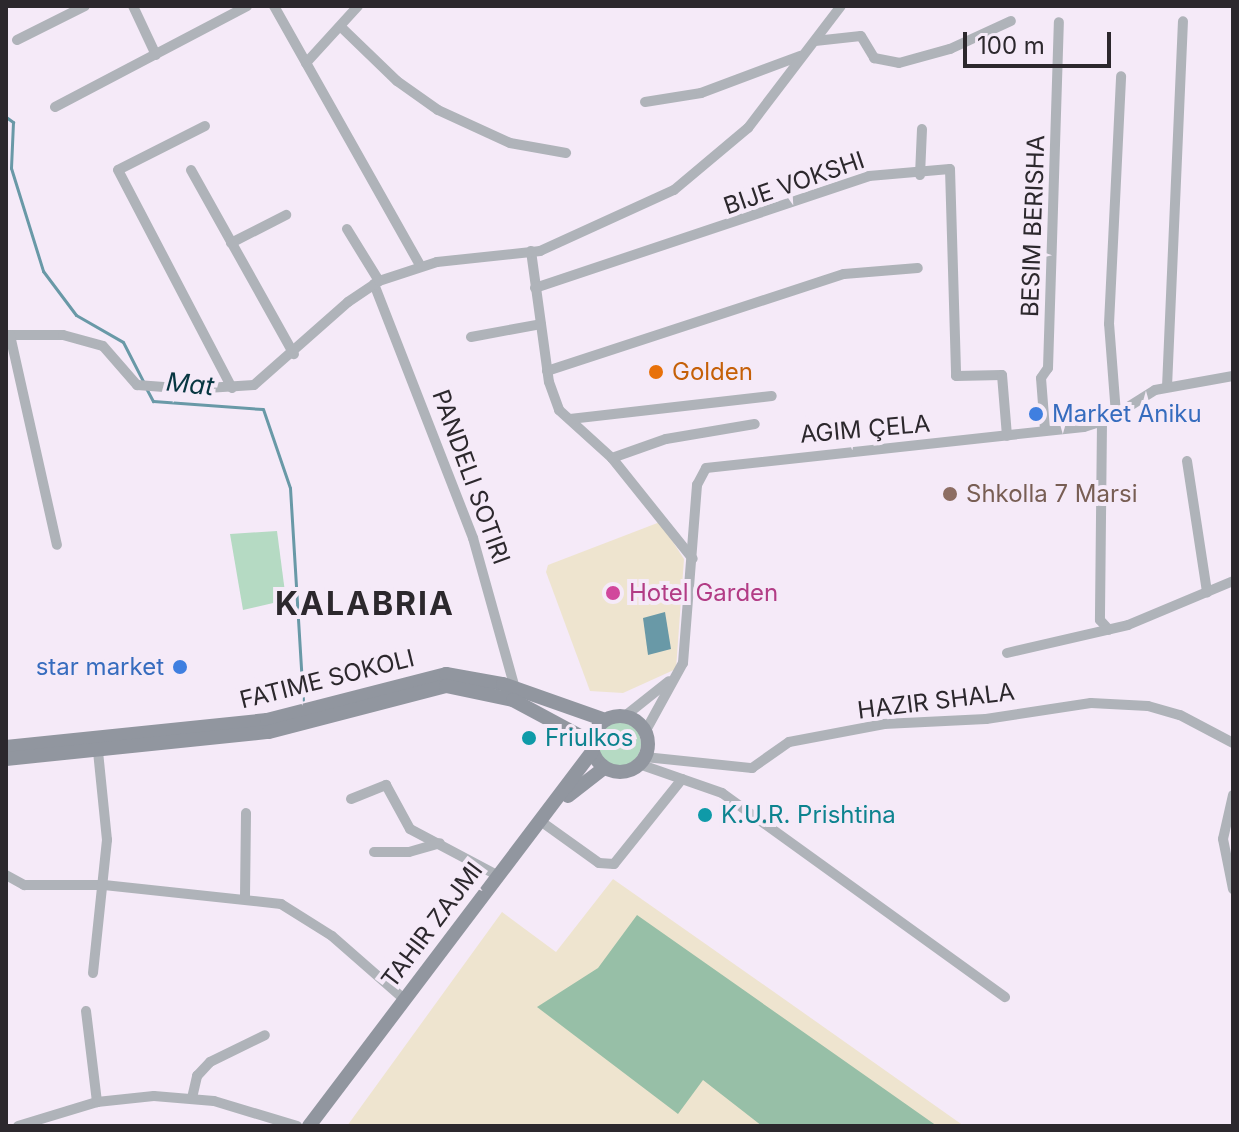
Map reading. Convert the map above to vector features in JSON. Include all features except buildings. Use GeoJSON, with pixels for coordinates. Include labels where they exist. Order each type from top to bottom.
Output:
{"type":"FeatureCollection","features":[{"type":"Feature","properties":{"kind":"street"},"geometry":{"type":"LineString","coordinates":[[17,40],[85,6]]}},
{"type":"Feature","properties":{"kind":"street"},"geometry":{"type":"LineString","coordinates":[[133,6],[156,55]]}},
{"type":"Feature","properties":{"kind":"street"},"geometry":{"type":"LineString","coordinates":[[55,107],[247,6]]}},
{"type":"Feature","properties":{"kind":"street"},"geometry":{"type":"LineString","coordinates":[[274,6],[420,265]]}},
{"type":"Feature","properties":{"kind":"street"},"geometry":{"type":"LineString","coordinates":[[306,63],[358,6]]}},
{"type":"Feature","properties":{"kind":"street"},"geometry":{"type":"LineString","coordinates":[[57,545],[8,335],[63,335],[103,346],[131,382],[146,386],[232,388],[254,385],[376,283],[420,265],[552,247],[684,184],[748,128],[841,6]]}},
{"type":"Feature","properties":{"kind":"street"},"geometry":{"type":"LineString","coordinates":[[815,41],[861,36],[874,58],[899,63],[950,49],[1011,21]]}},
{"type":"Feature","properties":{"kind":"street"},"geometry":{"type":"LineString","coordinates":[[1167,387],[1183,21]]}},
{"type":"Feature","properties":{"kind":"street","name":"BESIM BERISHA"},"geometry":{"type":"LineString","coordinates":[[1045,430],[1041,378],[1048,368],[1059,22]]}},
{"type":"Feature","properties":{"kind":"street"},"geometry":{"type":"LineString","coordinates":[[341,27],[397,81],[438,110],[510,143],[566,153]]}},
{"type":"Feature","properties":{"kind":"street"},"geometry":{"type":"LineString","coordinates":[[645,102],[701,93],[800,56]]}},
{"type":"Feature","properties":{"kind":"street"},"geometry":{"type":"LineString","coordinates":[[1116,414],[1109,324],[1121,76]]}},
{"type":"Feature","properties":{"kind":"street"},"geometry":{"type":"LineString","coordinates":[[205,126],[118,170],[232,388]]}},
{"type":"Feature","properties":{"kind":"street"},"geometry":{"type":"LineString","coordinates":[[920,175],[922,129]]}},
{"type":"Feature","properties":{"kind":"street","name":"BIJE VOKSHI"},"geometry":{"type":"LineString","coordinates":[[535,288],[869,176],[920,175],[950,169],[956,376],[1002,375],[1007,436]]}},
{"type":"Feature","properties":{"kind":"street"},"geometry":{"type":"LineString","coordinates":[[191,170],[294,354]]}},
{"type":"Feature","properties":{"kind":"street"},"geometry":{"type":"LineString","coordinates":[[231,243],[286,215]]}},
{"type":"Feature","properties":{"kind":"street","name":"PANDELI SOTIRI"},"geometry":{"type":"LineString","coordinates":[[347,229],[376,283],[473,538],[515,688]]}},
{"type":"Feature","properties":{"kind":"street"},"geometry":{"type":"LineString","coordinates":[[531,251],[547,371],[559,410],[612,458],[693,559]]}},
{"type":"Feature","properties":{"kind":"street"},"geometry":{"type":"LineString","coordinates":[[547,371],[844,274],[918,268]]}},
{"type":"Feature","properties":{"kind":"street"},"geometry":{"type":"LineString","coordinates":[[471,337],[541,324]]}},
{"type":"Feature","properties":{"kind":"street","name":"AGIM ÇELA"},"geometry":{"type":"LineString","coordinates":[[645,732],[684,661],[697,485],[706,468],[1007,436],[1102,422],[1167,387],[1233,376]]}},
{"type":"Feature","properties":{"kind":"street"},"geometry":{"type":"LineString","coordinates":[[570,419],[772,396]]}},
{"type":"Feature","properties":{"kind":"street"},"geometry":{"type":"LineString","coordinates":[[1102,422],[1100,620],[1109,630]]}},
{"type":"Feature","properties":{"kind":"street"},"geometry":{"type":"LineString","coordinates":[[612,458],[666,439],[755,424]]}},
{"type":"Feature","properties":{"kind":"street"},"geometry":{"type":"LineString","coordinates":[[1187,461],[1207,592]]}},
{"type":"Feature","properties":{"kind":"street"},"geometry":{"type":"LineString","coordinates":[[1007,653],[1109,630],[1233,581]]}},
{"type":"Feature","properties":{"kind":"street","name":"FATIME SOKOLI"},"geometry":{"type":"LineString","coordinates":[[7,747],[267,720],[434,675],[476,676],[605,720]]}},
{"type":"Feature","properties":{"kind":"street"},"geometry":{"type":"LineString","coordinates":[[642,761],[624,772],[604,768],[592,747],[605,720],[625,716],[674,678]]}},
{"type":"Feature","properties":{"kind":"street","name":"FATIME SOKOLI"},"geometry":{"type":"LineString","coordinates":[[7,747],[98,752],[288,729],[446,686],[513,700],[592,747]]}},
{"type":"Feature","properties":{"kind":"street","name":"HAZIR SHALA"},"geometry":{"type":"LineString","coordinates":[[642,761],[752,768],[789,742],[884,724],[986,719],[1091,703],[1148,706],[1209,726],[1232,742]]}},
{"type":"Feature","properties":{"kind":"street"},"geometry":{"type":"LineString","coordinates":[[625,716],[645,732],[642,761]]}},
{"type":"Feature","properties":{"kind":"street","name":"TAHIR ZAJMI"},"geometry":{"type":"LineString","coordinates":[[309,1126],[592,747]]}},
{"type":"Feature","properties":{"kind":"street"},"geometry":{"type":"LineString","coordinates":[[93,973],[107,840],[98,752]]}},
{"type":"Feature","properties":{"kind":"street"},"geometry":{"type":"LineString","coordinates":[[642,761],[722,793],[1005,997]]}},
{"type":"Feature","properties":{"kind":"street","name":"TAHIR ZAJMI"},"geometry":{"type":"LineString","coordinates":[[320,1126],[575,787],[604,768]]}},
{"type":"Feature","properties":{"kind":"street"},"geometry":{"type":"LineString","coordinates":[[546,825],[599,863],[614,864],[682,779]]}},
{"type":"Feature","properties":{"kind":"street"},"geometry":{"type":"LineString","coordinates":[[351,799],[386,785],[404,823],[497,875]]}},
{"type":"Feature","properties":{"kind":"street"},"geometry":{"type":"LineString","coordinates":[[1233,795],[1223,839],[1233,889]]}},
{"type":"Feature","properties":{"kind":"street"},"geometry":{"type":"LineString","coordinates":[[245,896],[246,813]]}},
{"type":"Feature","properties":{"kind":"street"},"geometry":{"type":"LineString","coordinates":[[374,852],[409,852],[440,843]]}},
{"type":"Feature","properties":{"kind":"street"},"geometry":{"type":"LineString","coordinates":[[6,875],[24,885],[104,885],[245,896],[295,910],[404,999]]}},
{"type":"Feature","properties":{"kind":"street"},"geometry":{"type":"LineString","coordinates":[[86,1011],[97,1102]]}},
{"type":"Feature","properties":{"kind":"street"},"geometry":{"type":"LineString","coordinates":[[192,1098],[197,1076],[210,1062],[265,1035]]}},
{"type":"Feature","properties":{"kind":"street"},"geometry":{"type":"LineString","coordinates":[[18,1126],[97,1102],[192,1098],[297,1126]]}},
{"type":"Feature","properties":{"kind":"shaded area"},"geometry":{"type":"Polygon","coordinates":[[[660,522],[684,559],[676,669],[623,693],[590,691],[546,572],[548,565],[660,522]]]}},
{"type":"Feature","properties":{"kind":"shaded area"},"geometry":{"type":"Polygon","coordinates":[[[613,879],[964,1126],[347,1126],[502,912],[556,952],[613,879]]]}},
{"type":"Feature","properties":{"kind":"green space"},"geometry":{"type":"Polygon","coordinates":[[[277,531],[286,600],[243,610],[230,534],[277,531]]]}},
{"type":"Feature","properties":{"kind":"green space"},"geometry":{"type":"Polygon","coordinates":[[[619,722],[635,728],[641,744],[635,760],[619,766],[603,760],[597,744],[603,728],[619,722]]]}},
{"type":"Feature","properties":{"kind":"green space"},"geometry":{"type":"Polygon","coordinates":[[[637,915],[937,1126],[762,1126],[703,1080],[678,1114],[537,1007],[598,968],[637,915]]]}},
{"type":"Feature","properties":{"kind":"water"},"geometry":{"type":"Polygon","coordinates":[[[665,612],[671,649],[648,655],[643,618],[665,612]]]}},
{"type":"Feature","properties":{"kind":"waterway","name":"Mat"},"geometry":{"type":"LineString","coordinates":[[6,117],[13,122],[11,168],[43,271],[76,315],[123,342],[143,381]]}},
{"type":"Feature","properties":{"kind":"waterway","name":"Mat"},"geometry":{"type":"LineString","coordinates":[[146,388],[153,401],[263,409],[290,488],[303,700]]}},
{"type":"Feature","properties":{"kind":"place","name":"Golden"},"geometry":{"type":"Point","coordinates":[656,372]}},
{"type":"Feature","properties":{"kind":"place","name":"Market Aniku"},"geometry":{"type":"Point","coordinates":[1036,414]}},
{"type":"Feature","properties":{"kind":"place","name":"Shkolla 7 Marsi"},"geometry":{"type":"Point","coordinates":[950,494]}},
{"type":"Feature","properties":{"kind":"place","name":"Hotel Garden"},"geometry":{"type":"Point","coordinates":[613,593]}},
{"type":"Feature","properties":{"kind":"place","name":"star market"},"geometry":{"type":"Point","coordinates":[180,667]}},
{"type":"Feature","properties":{"kind":"place","name":"Friulkos"},"geometry":{"type":"Point","coordinates":[529,738]}},
{"type":"Feature","properties":{"kind":"place","name":"K.U.R. Prishtina"},"geometry":{"type":"Point","coordinates":[705,815]}},
{"type":"Feature","properties":{"kind":"district","name":"KALABRIA"},"geometry":{"type":"Point","coordinates":[365,604]}}]}
